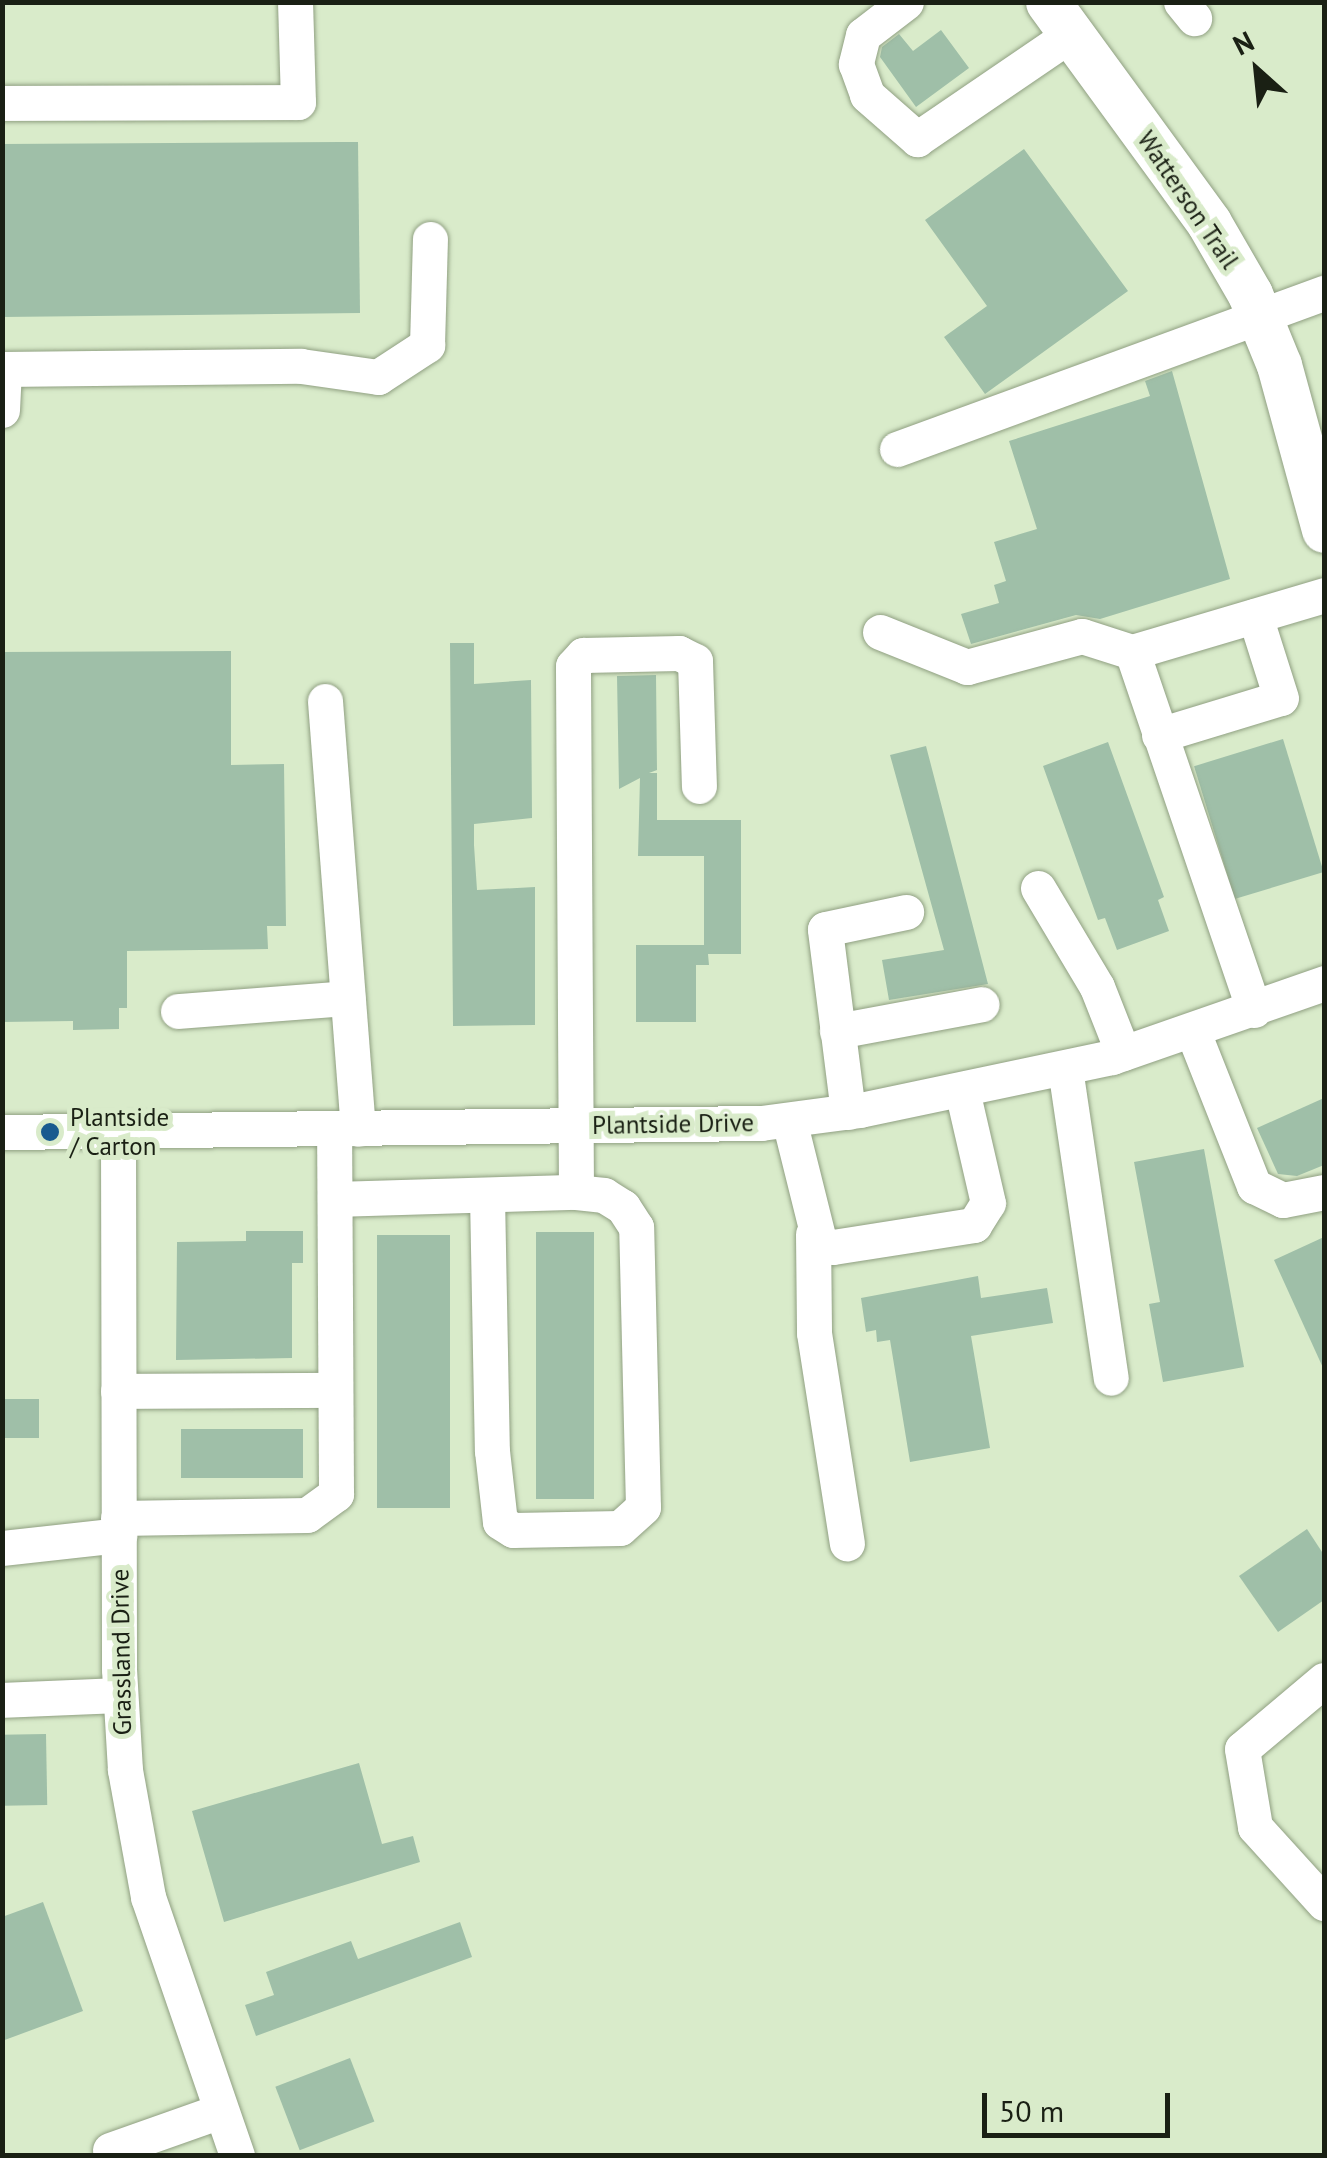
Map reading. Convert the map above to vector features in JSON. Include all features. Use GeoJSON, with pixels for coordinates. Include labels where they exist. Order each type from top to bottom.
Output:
{"type":"FeatureCollection","features":[{"type":"Feature","properties":{"kind":"main road","name":"Watterson Trail"},"geometry":{"type":"LineString","coordinates":[[1060,18],[1209,223],[1261,320],[1324,530]]}},
{"type":"Feature","properties":{"kind":"street"},"geometry":{"type":"LineString","coordinates":[[2,103],[298,102],[296,2]]}},
{"type":"Feature","properties":{"kind":"street"},"geometry":{"type":"LineString","coordinates":[[906,2],[863,35],[856,64],[867,96],[918,139],[1060,18]]}},
{"type":"Feature","properties":{"kind":"street"},"geometry":{"type":"LineString","coordinates":[[2,410],[3,369],[301,366],[378,377],[427,345],[430,238]]}},
{"type":"Feature","properties":{"kind":"street"},"geometry":{"type":"LineString","coordinates":[[897,450],[1168,347],[1261,320],[1324,293]]}},
{"type":"Feature","properties":{"kind":"street"},"geometry":{"type":"LineString","coordinates":[[880,632],[968,667],[1082,636],[1132,652],[1324,595]]}},
{"type":"Feature","properties":{"kind":"street"},"geometry":{"type":"LineString","coordinates":[[1159,734],[1281,698],[1255,616]]}},
{"type":"Feature","properties":{"kind":"street"},"geometry":{"type":"LineString","coordinates":[[1132,652],[1254,1010]]}},
{"type":"Feature","properties":{"kind":"street"},"geometry":{"type":"LineString","coordinates":[[576,1192],[573,666],[583,655],[679,653],[695,661],[700,786]]}},
{"type":"Feature","properties":{"kind":"street"},"geometry":{"type":"LineString","coordinates":[[2,1548],[119,1526],[307,1515],[336,1494],[334,1199],[346,1129],[348,998],[325,701]]}},
{"type":"Feature","properties":{"kind":"street"},"geometry":{"type":"LineString","coordinates":[[1038,888],[1097,987],[1123,1053]]}},
{"type":"Feature","properties":{"kind":"street"},"geometry":{"type":"LineString","coordinates":[[848,1112],[825,930],[906,912]]}},
{"type":"Feature","properties":{"kind":"street","name":"Plantside Drive"},"geometry":{"type":"LineString","coordinates":[[2,1132],[789,1120],[848,1112],[1065,1068],[1194,1032],[1324,983]]}},
{"type":"Feature","properties":{"kind":"street"},"geometry":{"type":"LineString","coordinates":[[178,1011],[348,998]]}},
{"type":"Feature","properties":{"kind":"street"},"geometry":{"type":"LineString","coordinates":[[838,1031],[982,1004]]}},
{"type":"Feature","properties":{"kind":"street"},"geometry":{"type":"LineString","coordinates":[[1194,1032],[1254,1186],[1284,1200],[1324,1192]]}},
{"type":"Feature","properties":{"kind":"street"},"geometry":{"type":"LineString","coordinates":[[1065,1068],[1111,1378]]}},
{"type":"Feature","properties":{"kind":"street"},"geometry":{"type":"LineString","coordinates":[[813,1234],[833,1248],[974,1225],[988,1203],[962,1090]]}},
{"type":"Feature","properties":{"kind":"street"},"geometry":{"type":"LineString","coordinates":[[789,1120],[813,1234],[814,1334],[847,1543]]}},
{"type":"Feature","properties":{"kind":"street","name":"Grassland Drive"},"geometry":{"type":"LineString","coordinates":[[118,1131],[120,1695],[125,1770],[148,1897],[237,2156]]}},
{"type":"Feature","properties":{"kind":"street"},"geometry":{"type":"LineString","coordinates":[[334,1199],[576,1192],[604,1195],[623,1206],[636,1227],[643,1507],[620,1528],[513,1530],[500,1522],[492,1451],[487,1196]]}},
{"type":"Feature","properties":{"kind":"street"},"geometry":{"type":"LineString","coordinates":[[118,1391],[335,1390]]}},
{"type":"Feature","properties":{"kind":"street"},"geometry":{"type":"LineString","coordinates":[[1324,1680],[1242,1749],[1254,1827],[1324,1903]]}},
{"type":"Feature","properties":{"kind":"street"},"geometry":{"type":"LineString","coordinates":[[2,1700],[120,1695]]}},
{"type":"Feature","properties":{"kind":"street"},"geometry":{"type":"LineString","coordinates":[[110,2150],[220,2111]]}},
{"type":"Feature","properties":{"kind":"building"},"geometry":{"type":"Polygon","coordinates":[[[941,30],[969,68],[916,107],[880,57],[882,47],[899,34],[913,51],[941,30]]]}},
{"type":"Feature","properties":{"kind":"building"},"geometry":{"type":"Polygon","coordinates":[[[358,142],[360,313],[2,317],[2,144],[358,142]]]}},
{"type":"Feature","properties":{"kind":"building"},"geometry":{"type":"Polygon","coordinates":[[[1024,149],[1128,291],[985,394],[944,337],[987,306],[925,220],[1024,149]]]}},
{"type":"Feature","properties":{"kind":"building"},"geometry":{"type":"Polygon","coordinates":[[[1172,371],[1230,579],[1100,619],[1076,615],[971,644],[961,614],[999,603],[994,585],[1006,581],[994,542],[1037,529],[1009,441],[1150,396],[1145,381],[1172,371]]]}},
{"type":"Feature","properties":{"kind":"building"},"geometry":{"type":"Polygon","coordinates":[[[450,643],[474,643],[474,684],[531,680],[532,818],[474,824],[474,845],[477,890],[535,887],[535,1025],[453,1026],[450,643]]]}},
{"type":"Feature","properties":{"kind":"building"},"geometry":{"type":"Polygon","coordinates":[[[231,651],[231,765],[284,764],[286,926],[267,926],[268,949],[127,951],[127,1008],[119,1008],[119,1029],[73,1030],[73,1021],[2,1022],[2,652],[231,651]]]}},
{"type":"Feature","properties":{"kind":"building"},"geometry":{"type":"Polygon","coordinates":[[[656,675],[657,770],[649,773],[657,773],[657,820],[741,820],[741,954],[708,954],[709,965],[696,965],[696,1022],[636,1022],[636,945],[704,945],[704,856],[638,856],[640,778],[619,789],[617,676],[656,675]]]}},
{"type":"Feature","properties":{"kind":"building"},"geometry":{"type":"Polygon","coordinates":[[[1283,739],[1324,872],[1235,899],[1194,766],[1283,739]]]}},
{"type":"Feature","properties":{"kind":"building"},"geometry":{"type":"Polygon","coordinates":[[[1108,742],[1164,897],[1158,900],[1169,931],[1117,950],[1105,918],[1098,920],[1043,766],[1108,742]]]}},
{"type":"Feature","properties":{"kind":"building"},"geometry":{"type":"Polygon","coordinates":[[[926,746],[988,984],[889,1000],[882,960],[944,950],[890,755],[926,746]]]}},
{"type":"Feature","properties":{"kind":"building"},"geometry":{"type":"Polygon","coordinates":[[[1324,1098],[1324,1165],[1297,1176],[1278,1174],[1257,1128],[1324,1098]]]}},
{"type":"Feature","properties":{"kind":"building"},"geometry":{"type":"Polygon","coordinates":[[[1204,1149],[1244,1367],[1163,1382],[1149,1304],[1160,1302],[1134,1162],[1204,1149]]]}},
{"type":"Feature","properties":{"kind":"building"},"geometry":{"type":"Polygon","coordinates":[[[246,1231],[303,1231],[303,1263],[292,1263],[292,1358],[176,1360],[177,1242],[246,1241],[246,1231]]]}},
{"type":"Feature","properties":{"kind":"building"},"geometry":{"type":"Polygon","coordinates":[[[536,1232],[594,1232],[594,1499],[536,1499],[536,1232]]]}},
{"type":"Feature","properties":{"kind":"building"},"geometry":{"type":"Polygon","coordinates":[[[377,1235],[450,1235],[450,1508],[377,1508],[377,1235]]]}},
{"type":"Feature","properties":{"kind":"building"},"geometry":{"type":"Polygon","coordinates":[[[1324,1237],[1324,1370],[1274,1260],[1324,1237]]]}},
{"type":"Feature","properties":{"kind":"building"},"geometry":{"type":"Polygon","coordinates":[[[978,1276],[981,1298],[1047,1288],[1053,1323],[971,1336],[990,1448],[910,1462],[890,1340],[877,1342],[876,1330],[866,1332],[861,1298],[978,1276]]]}},
{"type":"Feature","properties":{"kind":"building"},"geometry":{"type":"Polygon","coordinates":[[[2,1399],[39,1399],[39,1438],[2,1438],[2,1399]]]}},
{"type":"Feature","properties":{"kind":"building"},"geometry":{"type":"Polygon","coordinates":[[[181,1429],[303,1429],[303,1478],[181,1478],[181,1429]]]}},
{"type":"Feature","properties":{"kind":"building"},"geometry":{"type":"Polygon","coordinates":[[[1307,1529],[1324,1555],[1324,1600],[1278,1632],[1239,1576],[1307,1529]]]}},
{"type":"Feature","properties":{"kind":"building"},"geometry":{"type":"Polygon","coordinates":[[[46,1734],[47,1805],[3,1806],[2,1735],[46,1734]]]}},
{"type":"Feature","properties":{"kind":"building"},"geometry":{"type":"Polygon","coordinates":[[[359,1763],[382,1844],[413,1836],[420,1862],[224,1922],[192,1811],[359,1763]]]}},
{"type":"Feature","properties":{"kind":"building"},"geometry":{"type":"Polygon","coordinates":[[[43,1902],[83,2011],[2,2041],[2,1917],[43,1902]]]}},
{"type":"Feature","properties":{"kind":"building"},"geometry":{"type":"Polygon","coordinates":[[[460,1922],[472,1957],[256,2036],[245,2005],[274,1995],[266,1972],[351,1941],[358,1959],[460,1922]]]}},
{"type":"Feature","properties":{"kind":"building"},"geometry":{"type":"Polygon","coordinates":[[[350,2058],[374,2121],[300,2150],[275,2087],[350,2058]]]}},
{"type":"Feature","properties":{"kind":"place","name":"Plantside / Carton"},"geometry":{"type":"Point","coordinates":[50,1132]}}]}
